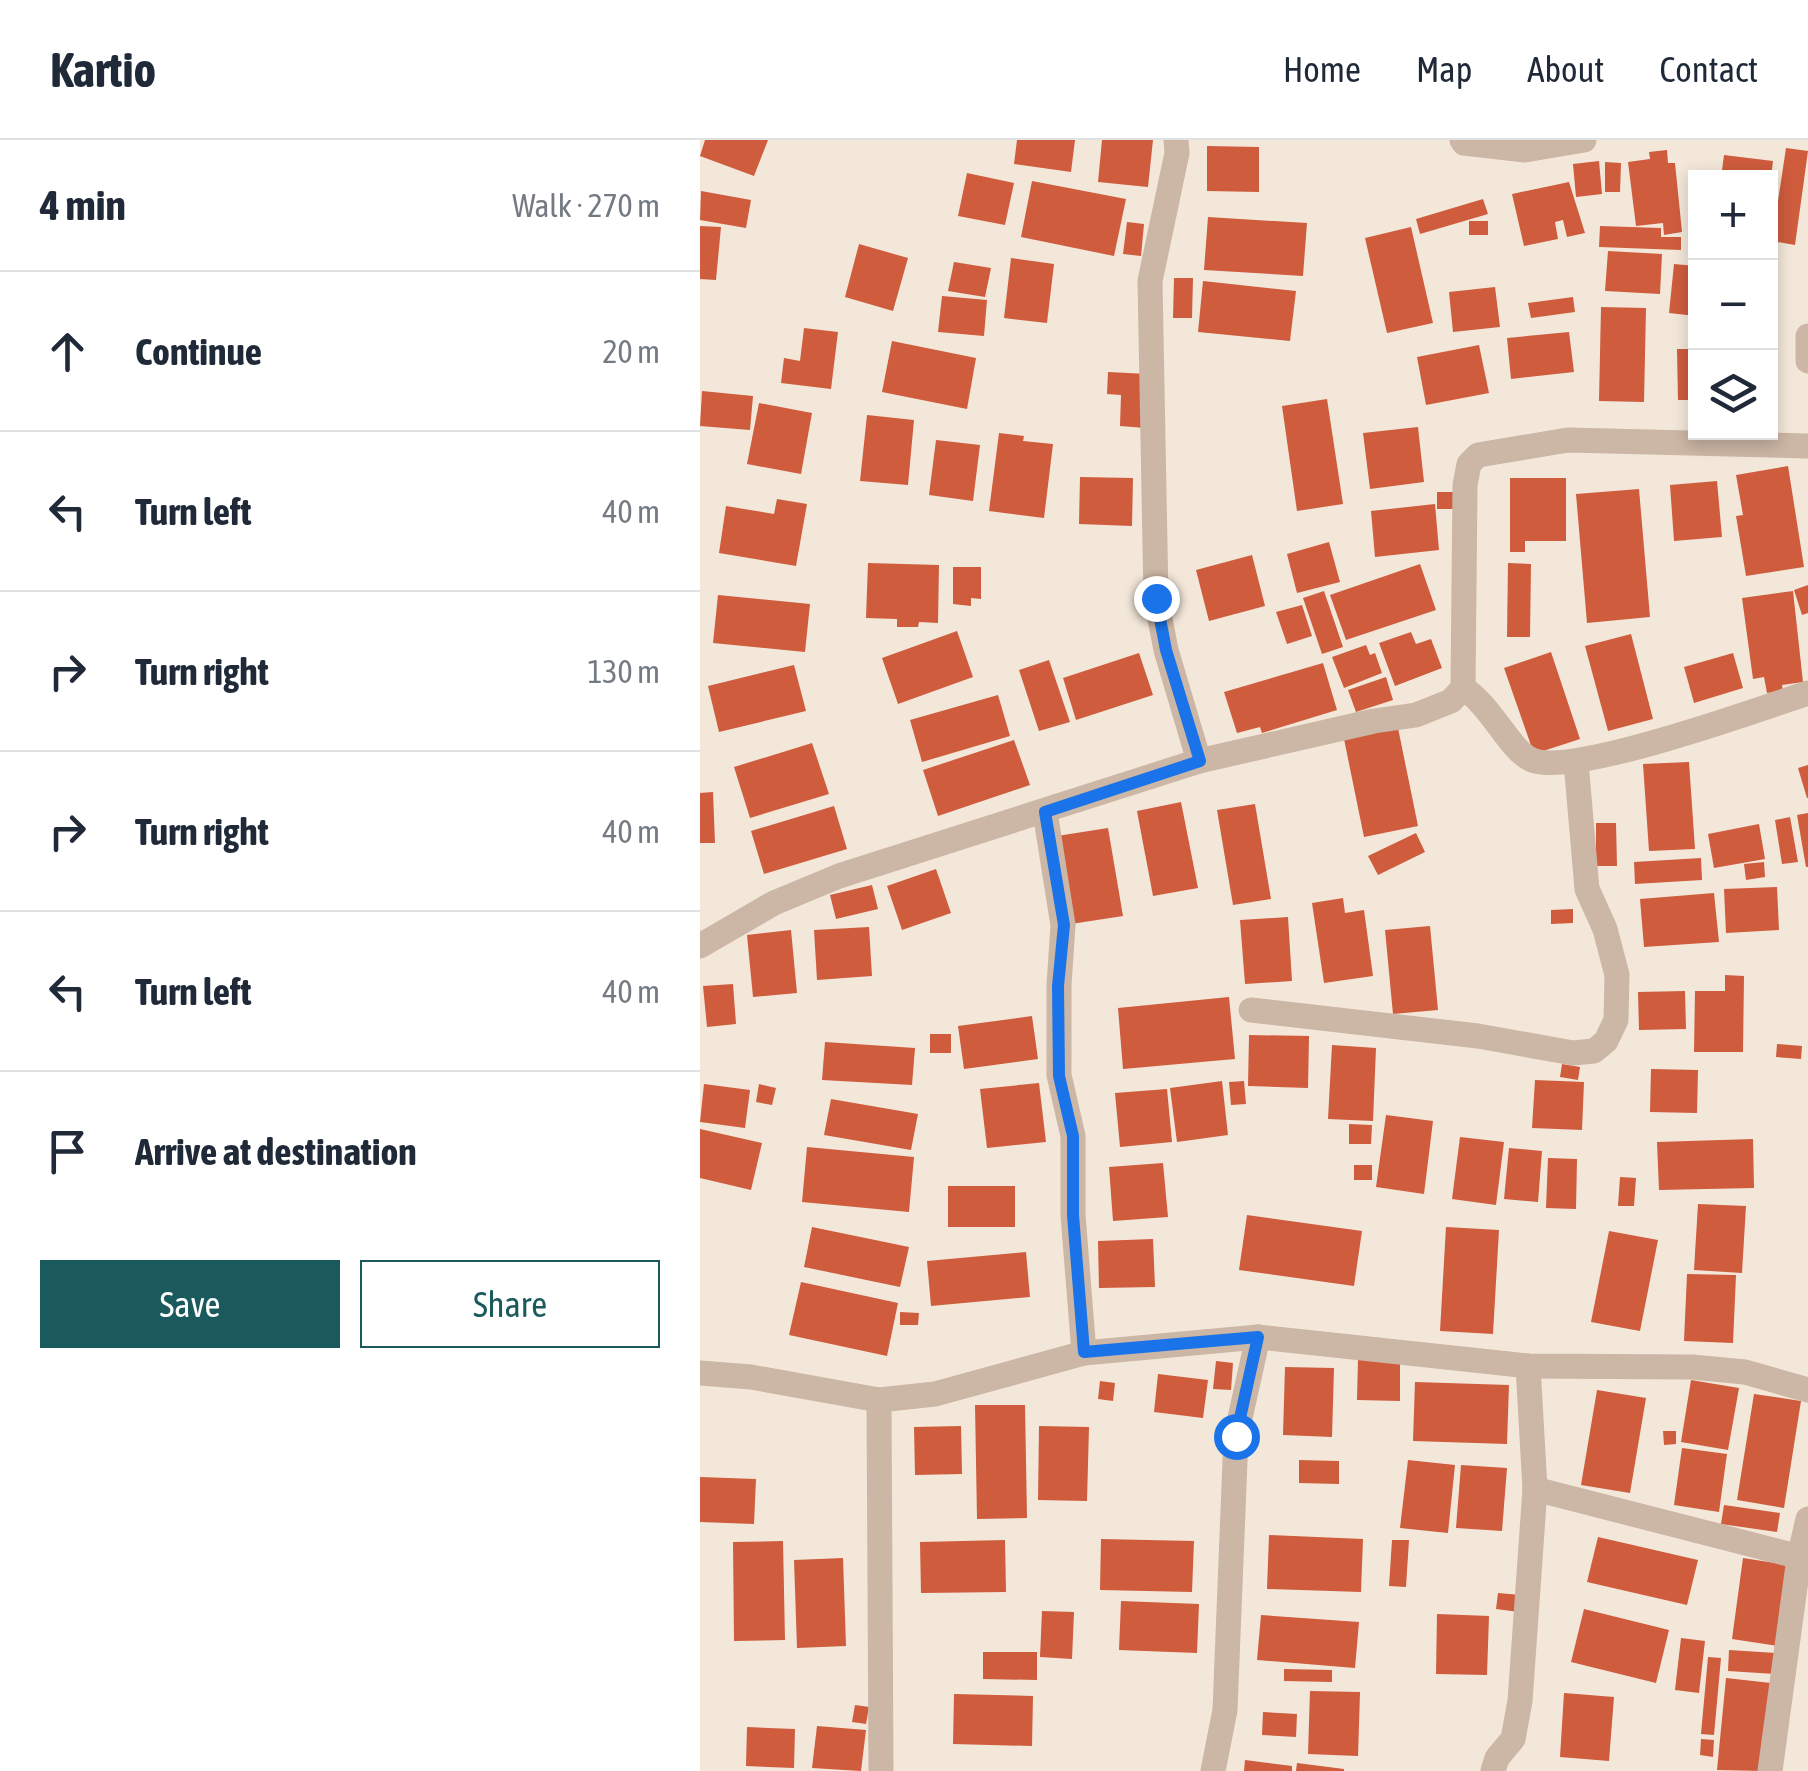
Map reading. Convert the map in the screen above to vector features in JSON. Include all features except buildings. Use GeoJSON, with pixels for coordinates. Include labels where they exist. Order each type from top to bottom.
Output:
{"type":"FeatureCollection","features":[{"type":"Feature","properties":{"kind":"street"},"geometry":{"type":"LineString","coordinates":[[1176,140],[1177,153],[1150,282],[1156,598],[1166,650],[1200,761]]}},
{"type":"Feature","properties":{"kind":"street"},"geometry":{"type":"LineString","coordinates":[[1462,140],[1524,150],[1584,140]]}},
{"type":"Feature","properties":{"kind":"street"},"geometry":{"type":"LineString","coordinates":[[1808,336],[1808,361]]}},
{"type":"Feature","properties":{"kind":"street"},"geometry":{"type":"LineString","coordinates":[[700,946],[774,904],[839,876],[1200,761],[1416,714],[1451,700],[1464,688],[1466,485],[1469,464],[1478,455],[1568,440],[1808,446]]}},
{"type":"Feature","properties":{"kind":"street"},"geometry":{"type":"LineString","coordinates":[[1464,688],[1488,708],[1513,744],[1528,758],[1544,764],[1576,762],[1680,735],[1808,693]]}},
{"type":"Feature","properties":{"kind":"street"},"geometry":{"type":"LineString","coordinates":[[1251,1010],[1478,1036],[1573,1053],[1594,1051],[1606,1041],[1616,1020],[1617,975],[1609,940],[1587,888],[1576,762]]}},
{"type":"Feature","properties":{"kind":"street"},"geometry":{"type":"LineString","coordinates":[[1045,812],[1064,925],[1058,986],[1059,1076],[1073,1136],[1073,1215],[1084,1352]]}},
{"type":"Feature","properties":{"kind":"street"},"geometry":{"type":"LineString","coordinates":[[1213,1771],[1226,1710],[1236,1436],[1258,1337]]}},
{"type":"Feature","properties":{"kind":"street"},"geometry":{"type":"LineString","coordinates":[[700,1373],[751,1377],[879,1400],[934,1394],[1084,1352],[1258,1337],[1528,1366],[1692,1366],[1745,1372],[1808,1390]]}},
{"type":"Feature","properties":{"kind":"street"},"geometry":{"type":"LineString","coordinates":[[1493,1771],[1517,1726],[1535,1489],[1528,1366]]}},
{"type":"Feature","properties":{"kind":"street"},"geometry":{"type":"LineString","coordinates":[[879,1400],[881,1771]]}},
{"type":"Feature","properties":{"kind":"street"},"geometry":{"type":"LineString","coordinates":[[1535,1489],[1803,1558]]}},
{"type":"Feature","properties":{"kind":"street"},"geometry":{"type":"LineString","coordinates":[[1770,1771],[1808,1520]]}},
{"type":"Feature","properties":{"kind":"route"},"geometry":{"type":"LineString","coordinates":[[1156,598],[1166,650],[1200,761],[1045,812],[1064,925],[1058,986],[1059,1076],[1073,1136],[1073,1215],[1084,1352],[1258,1337],[1236,1436]]}}]}
